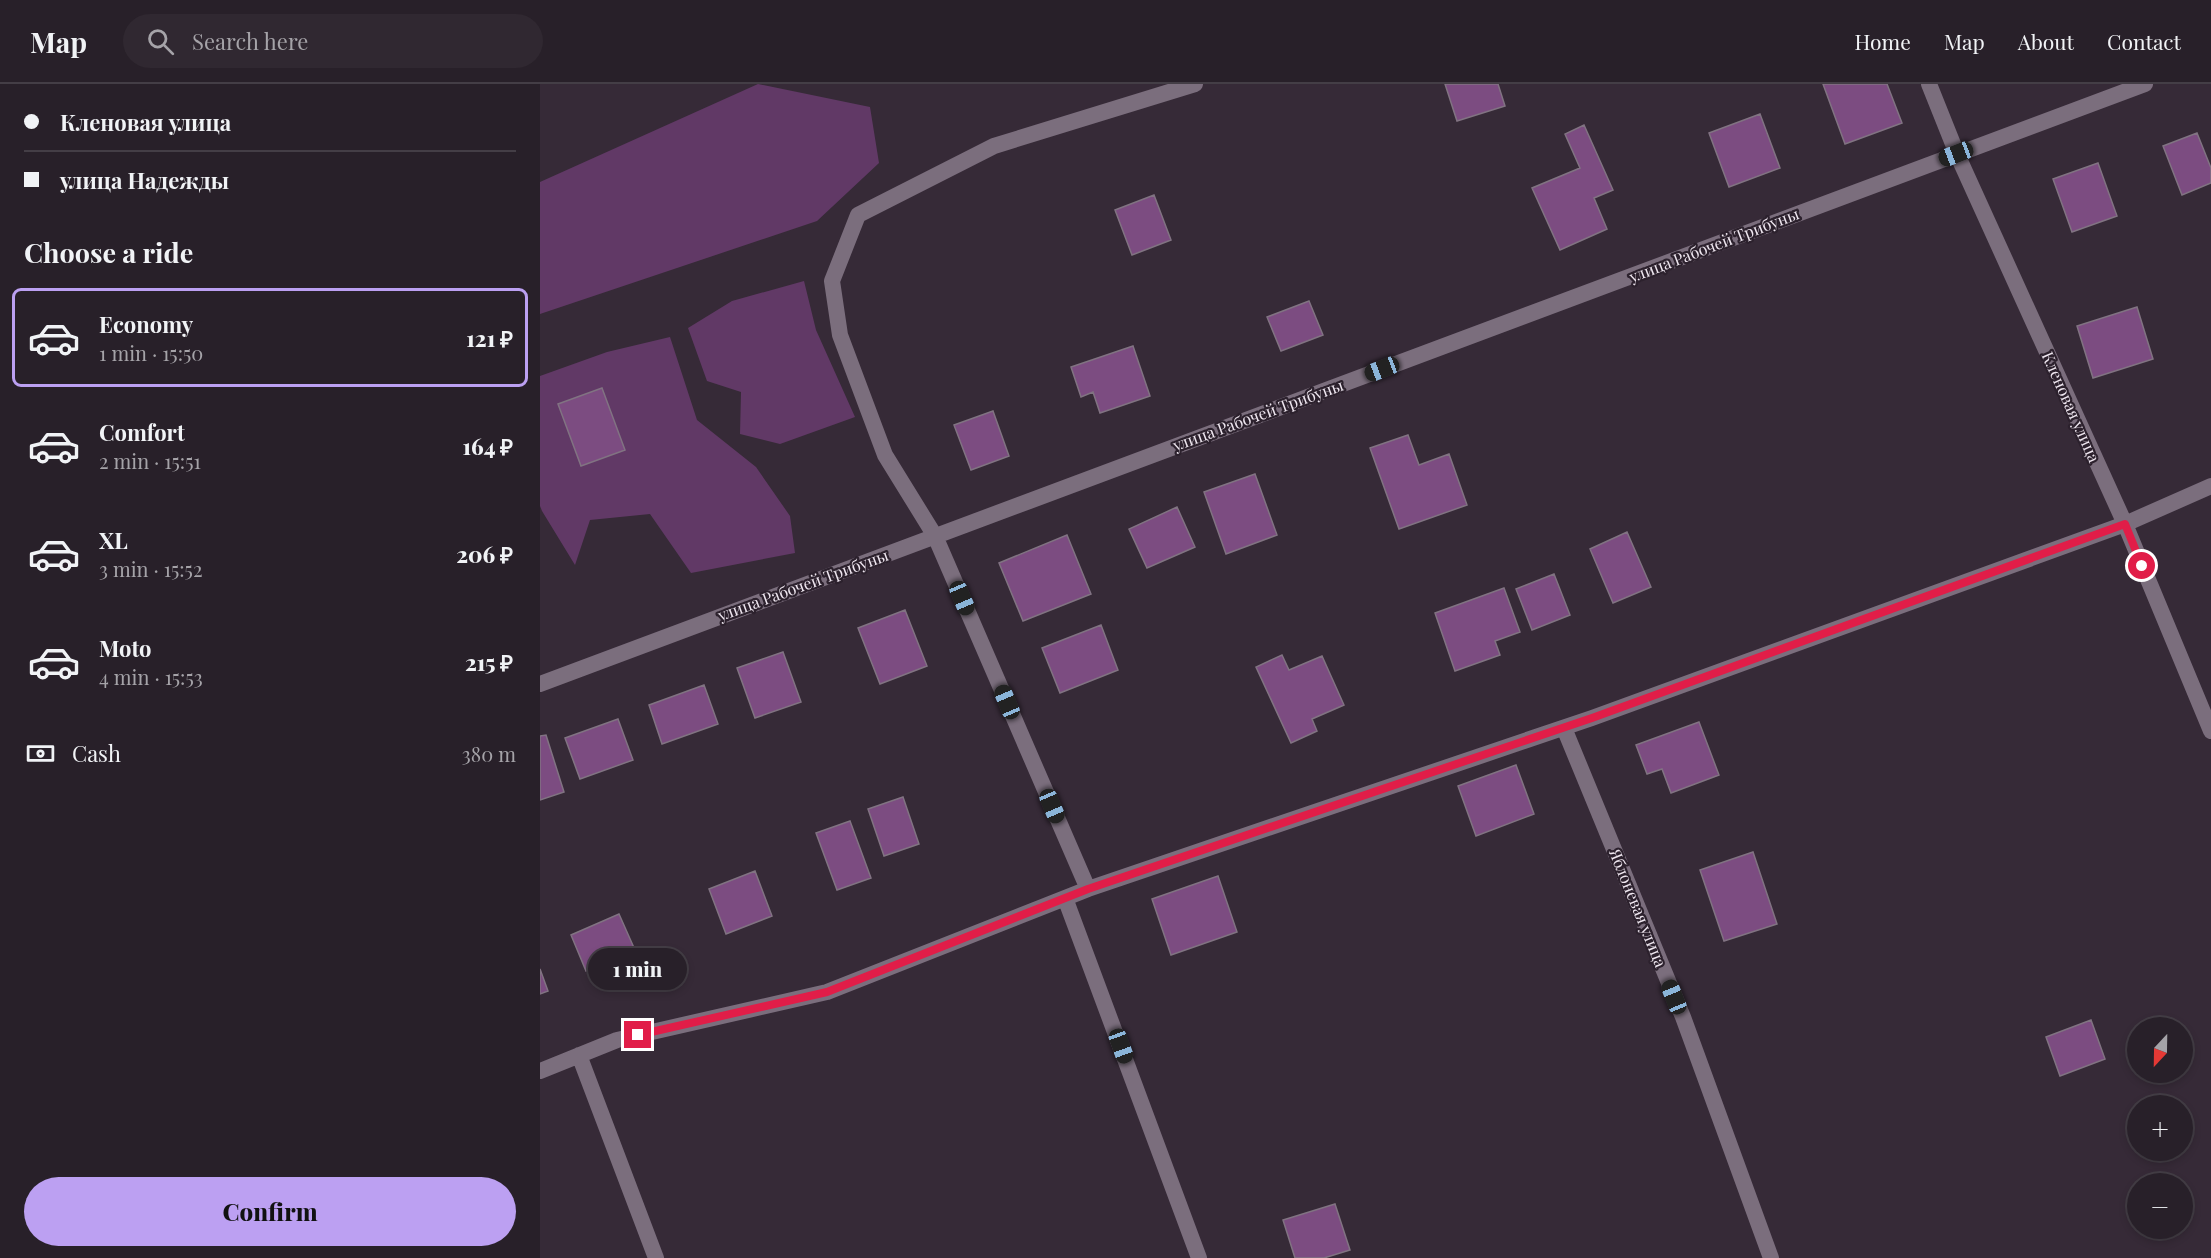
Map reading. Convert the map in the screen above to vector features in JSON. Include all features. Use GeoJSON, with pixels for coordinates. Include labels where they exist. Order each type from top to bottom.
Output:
{"type":"FeatureCollection","features":[{"type":"Feature","properties":{"kind":"street"},"geometry":{"type":"LineString","coordinates":[[1088,889],[935,536],[885,455],[840,335],[832,281],[858,215],[994,147],[1195,84]]}},
{"type":"Feature","properties":{"kind":"street","name":"Кленовая улица"},"geometry":{"type":"LineString","coordinates":[[1929,84],[1956,154],[2125,524],[2211,730]]}},
{"type":"Feature","properties":{"kind":"street","name":"улица Рабочей Трибуны"},"geometry":{"type":"LineString","coordinates":[[540,684],[2145,84]]}},
{"type":"Feature","properties":{"kind":"street"},"geometry":{"type":"LineString","coordinates":[[540,1071],[617,1040],[827,992],[1088,889],[1564,728],[2125,524],[2211,486]]}},
{"type":"Feature","properties":{"kind":"street","name":"Яблоневая улица"},"geometry":{"type":"LineString","coordinates":[[1564,728],[1683,1017],[1771,1258]]}},
{"type":"Feature","properties":{"kind":"street"},"geometry":{"type":"LineString","coordinates":[[1065,898],[1199,1258]]}},
{"type":"Feature","properties":{"kind":"street"},"geometry":{"type":"LineString","coordinates":[[579,1055],[656,1258]]}},
{"type":"Feature","properties":{"kind":"shaded area"},"geometry":{"type":"Polygon","coordinates":[[[758,84],[870,107],[879,163],[817,221],[540,314],[540,182],[758,84]]]}},
{"type":"Feature","properties":{"kind":"shaded area"},"geometry":{"type":"Polygon","coordinates":[[[804,281],[816,330],[855,417],[780,444],[740,434],[741,392],[707,381],[688,328],[732,301],[804,281]]]}},
{"type":"Feature","properties":{"kind":"shaded area"},"geometry":{"type":"Polygon","coordinates":[[[670,337],[697,420],[756,467],[790,516],[795,553],[691,573],[650,514],[590,520],[575,565],[542,511],[540,506],[540,376],[607,352],[670,337]]]}},
{"type":"Feature","properties":{"kind":"building"},"geometry":{"type":"Polygon","coordinates":[[[1445,84],[1498,84],[1505,106],[1457,121],[1445,84]]]}},
{"type":"Feature","properties":{"kind":"building"},"geometry":{"type":"Polygon","coordinates":[[[1823,84],[1887,84],[1902,123],[1845,144],[1823,84]]]}},
{"type":"Feature","properties":{"kind":"building"},"geometry":{"type":"Polygon","coordinates":[[[1760,114],[1780,168],[1729,187],[1709,133],[1760,114]]]}},
{"type":"Feature","properties":{"kind":"building"},"geometry":{"type":"Polygon","coordinates":[[[1584,125],[1613,190],[1594,198],[1607,229],[1560,250],[1532,188],[1580,168],[1565,134],[1584,125]]]}},
{"type":"Feature","properties":{"kind":"building"},"geometry":{"type":"Polygon","coordinates":[[[2197,133],[2211,168],[2211,183],[2182,195],[2163,146],[2197,133]]]}},
{"type":"Feature","properties":{"kind":"building"},"geometry":{"type":"Polygon","coordinates":[[[2098,163],[2117,216],[2072,232],[2053,179],[2098,163]]]}},
{"type":"Feature","properties":{"kind":"building"},"geometry":{"type":"Polygon","coordinates":[[[1154,195],[1171,240],[1132,255],[1115,210],[1154,195]]]}},
{"type":"Feature","properties":{"kind":"building"},"geometry":{"type":"Polygon","coordinates":[[[1309,301],[1323,335],[1281,351],[1267,317],[1309,301]]]}},
{"type":"Feature","properties":{"kind":"building"},"geometry":{"type":"Polygon","coordinates":[[[2137,307],[2153,359],[2093,378],[2077,326],[2137,307]]]}},
{"type":"Feature","properties":{"kind":"building"},"geometry":{"type":"Polygon","coordinates":[[[1133,346],[1150,396],[1100,413],[1093,392],[1081,397],[1071,367],[1133,346]]]}},
{"type":"Feature","properties":{"kind":"building"},"geometry":{"type":"Polygon","coordinates":[[[602,388],[625,450],[581,466],[558,404],[602,388]]]}},
{"type":"Feature","properties":{"kind":"building"},"geometry":{"type":"Polygon","coordinates":[[[993,411],[1009,456],[971,470],[954,425],[993,411]]]}},
{"type":"Feature","properties":{"kind":"building"},"geometry":{"type":"Polygon","coordinates":[[[1408,435],[1419,465],[1449,454],[1467,505],[1399,529],[1370,448],[1408,435]]]}},
{"type":"Feature","properties":{"kind":"building"},"geometry":{"type":"Polygon","coordinates":[[[1255,474],[1277,535],[1226,554],[1204,492],[1255,474]]]}},
{"type":"Feature","properties":{"kind":"building"},"geometry":{"type":"Polygon","coordinates":[[[1177,507],[1195,547],[1147,568],[1129,529],[1177,507]]]}},
{"type":"Feature","properties":{"kind":"building"},"geometry":{"type":"Polygon","coordinates":[[[1627,532],[1651,587],[1613,603],[1590,549],[1627,532]]]}},
{"type":"Feature","properties":{"kind":"building"},"geometry":{"type":"Polygon","coordinates":[[[1067,535],[1091,594],[1023,621],[999,563],[1067,535]]]}},
{"type":"Feature","properties":{"kind":"building"},"geometry":{"type":"Polygon","coordinates":[[[1554,574],[1570,615],[1532,630],[1516,589],[1554,574]]]}},
{"type":"Feature","properties":{"kind":"building"},"geometry":{"type":"Polygon","coordinates":[[[1504,588],[1520,632],[1495,641],[1500,655],[1455,671],[1435,613],[1504,588]]]}},
{"type":"Feature","properties":{"kind":"building"},"geometry":{"type":"Polygon","coordinates":[[[905,610],[927,666],[880,684],[858,628],[905,610]]]}},
{"type":"Feature","properties":{"kind":"building"},"geometry":{"type":"Polygon","coordinates":[[[1101,625],[1118,670],[1060,693],[1042,648],[1101,625]]]}},
{"type":"Feature","properties":{"kind":"building"},"geometry":{"type":"Polygon","coordinates":[[[783,652],[801,702],[755,718],[737,668],[783,652]]]}},
{"type":"Feature","properties":{"kind":"building"},"geometry":{"type":"Polygon","coordinates":[[[1282,655],[1289,670],[1322,656],[1344,705],[1312,719],[1317,731],[1291,743],[1256,667],[1282,655]]]}},
{"type":"Feature","properties":{"kind":"building"},"geometry":{"type":"Polygon","coordinates":[[[704,685],[718,724],[662,744],[649,705],[704,685]]]}},
{"type":"Feature","properties":{"kind":"building"},"geometry":{"type":"Polygon","coordinates":[[[618,719],[633,760],[580,779],[565,738],[618,719]]]}},
{"type":"Feature","properties":{"kind":"building"},"geometry":{"type":"Polygon","coordinates":[[[1699,722],[1719,775],[1671,793],[1662,769],[1647,774],[1636,745],[1699,722]]]}},
{"type":"Feature","properties":{"kind":"building"},"geometry":{"type":"Polygon","coordinates":[[[546,735],[564,792],[540,800],[540,736],[546,735]]]}},
{"type":"Feature","properties":{"kind":"building"},"geometry":{"type":"Polygon","coordinates":[[[1516,765],[1534,814],[1476,836],[1458,786],[1516,765]]]}},
{"type":"Feature","properties":{"kind":"building"},"geometry":{"type":"Polygon","coordinates":[[[903,797],[919,844],[884,856],[868,809],[903,797]]]}},
{"type":"Feature","properties":{"kind":"building"},"geometry":{"type":"Polygon","coordinates":[[[850,821],[871,878],[837,890],[816,833],[850,821]]]}},
{"type":"Feature","properties":{"kind":"building"},"geometry":{"type":"Polygon","coordinates":[[[1753,852],[1777,924],[1724,941],[1700,870],[1753,852]]]}},
{"type":"Feature","properties":{"kind":"building"},"geometry":{"type":"Polygon","coordinates":[[[755,871],[772,916],[726,934],[709,889],[755,871]]]}},
{"type":"Feature","properties":{"kind":"building"},"geometry":{"type":"Polygon","coordinates":[[[1218,876],[1237,932],[1171,955],[1152,899],[1218,876]]]}},
{"type":"Feature","properties":{"kind":"building"},"geometry":{"type":"Polygon","coordinates":[[[619,914],[635,950],[586,971],[571,935],[619,914]]]}},
{"type":"Feature","properties":{"kind":"building"},"geometry":{"type":"Polygon","coordinates":[[[540,969],[548,991],[540,994],[540,969]]]}},
{"type":"Feature","properties":{"kind":"building"},"geometry":{"type":"Polygon","coordinates":[[[2091,1020],[2105,1059],[2060,1076],[2046,1037],[2091,1020]]]}},
{"type":"Feature","properties":{"kind":"building"},"geometry":{"type":"Polygon","coordinates":[[[1335,1204],[1350,1250],[1324,1258],[1295,1258],[1283,1220],[1335,1204]]]}},
{"type":"Feature","properties":{"kind":"route"},"geometry":{"type":"LineString","coordinates":[[638,1035],[827,992],[1088,889],[1592,718],[2125,524],[2142,566]]}}]}
